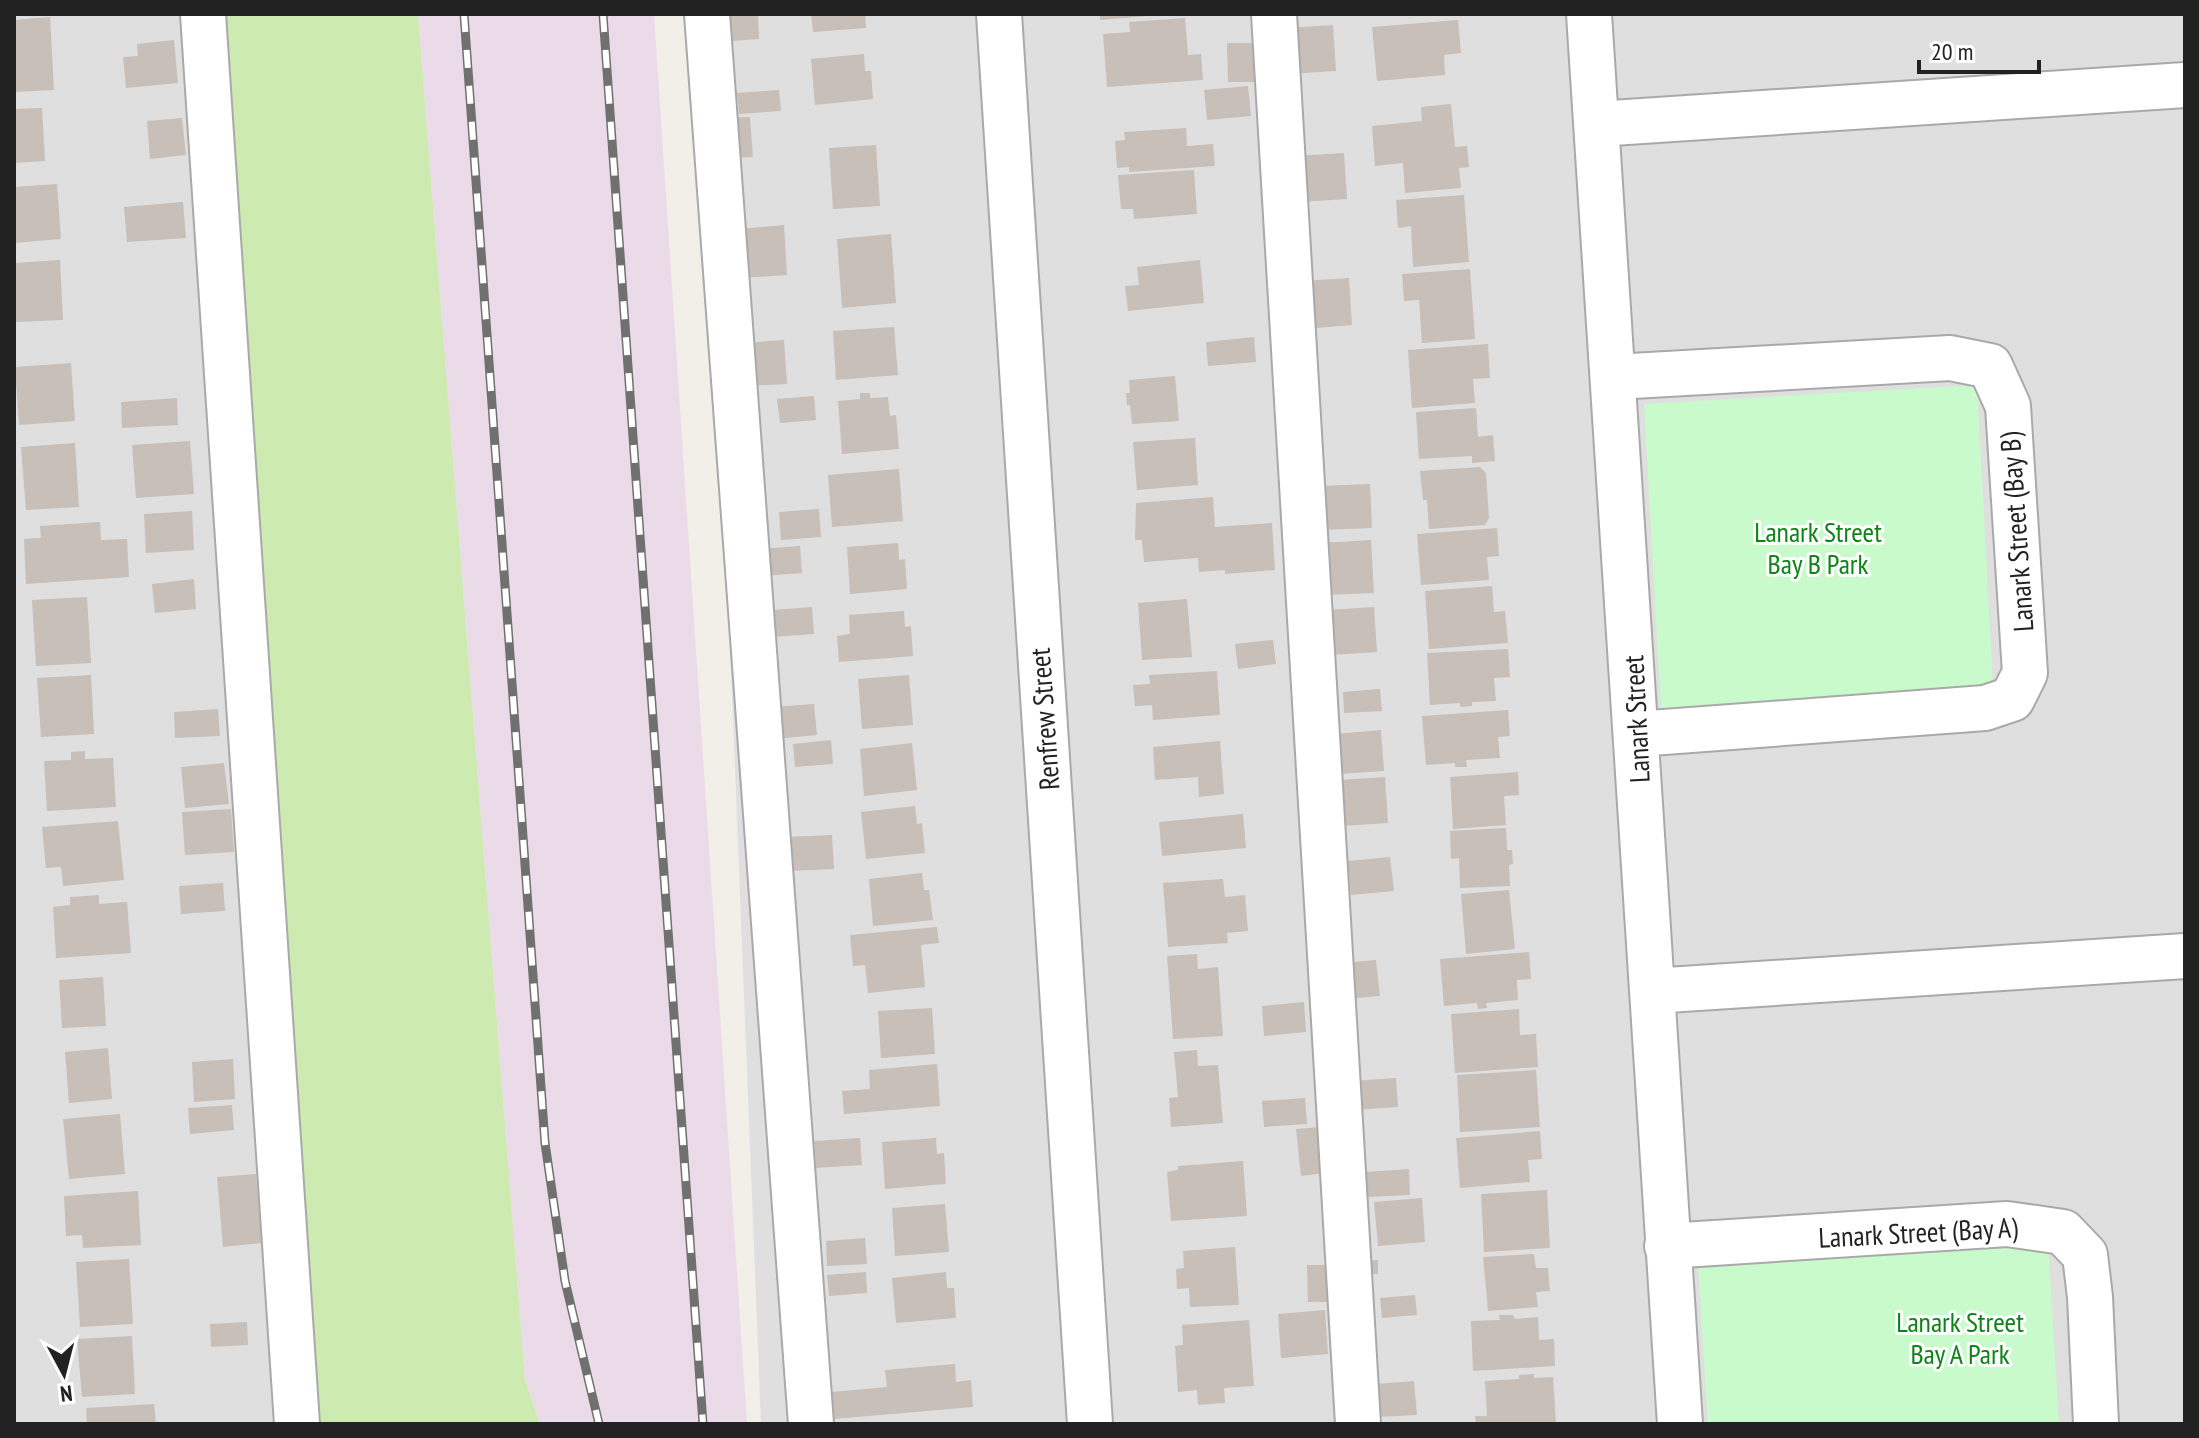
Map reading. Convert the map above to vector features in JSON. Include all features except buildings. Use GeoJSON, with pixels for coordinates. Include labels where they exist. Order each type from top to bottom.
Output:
{"type":"FeatureCollection","features":[{"type":"Feature","properties":{"kind":"street"},"geometry":{"type":"LineString","coordinates":[[203,14],[297,1424]]}},
{"type":"Feature","properties":{"kind":"street"},"geometry":{"type":"LineString","coordinates":[[707,14],[811,1424]]}},
{"type":"Feature","properties":{"kind":"street","name":"Renfrew Street"},"geometry":{"type":"LineString","coordinates":[[999,14],[1090,1424]]}},
{"type":"Feature","properties":{"kind":"street"},"geometry":{"type":"LineString","coordinates":[[1274,14],[1358,1424]]}},
{"type":"Feature","properties":{"kind":"street","name":"Lanark Street"},"geometry":{"type":"LineString","coordinates":[[1589,14],[1680,1424]]}},
{"type":"Feature","properties":{"kind":"street"},"geometry":{"type":"LineString","coordinates":[[1597,124],[2185,85]]}},
{"type":"Feature","properties":{"kind":"street","name":"Lanark Street (Bay B)"},"geometry":{"type":"LineString","coordinates":[[1614,377],[1950,358],[1990,366],[2008,406],[2025,673],[2012,699],[1985,708],[1637,734]]}},
{"type":"Feature","properties":{"kind":"street"},"geometry":{"type":"LineString","coordinates":[[1652,991],[2185,956]]}},
{"type":"Feature","properties":{"kind":"street","name":"Lanark Street (Bay A)"},"geometry":{"type":"LineString","coordinates":[[1667,1246],[2007,1224],[2063,1232],[2085,1255],[2096,1424]]}},
{"type":"Feature","properties":{"kind":"shaded area"},"geometry":{"type":"Polygon","coordinates":[[[14,14],[221,14],[300,1424],[14,1424],[14,14]]]}},
{"type":"Feature","properties":{"kind":"shaded area"},"geometry":{"type":"Polygon","coordinates":[[[418,14],[654,14],[747,1424],[540,1424],[525,1380],[418,14]]]}},
{"type":"Feature","properties":{"kind":"shaded area"},"geometry":{"type":"Polygon","coordinates":[[[705,14],[2185,14],[2185,1424],[761,1424],[705,14]]]}},
{"type":"Feature","properties":{"kind":"green space"},"geometry":{"type":"Polygon","coordinates":[[[221,14],[418,14],[525,1380],[540,1424],[300,1424],[221,14]]]}},
{"type":"Feature","properties":{"kind":"green space","name":"Lanark Street Bay B Park"},"geometry":{"type":"Polygon","coordinates":[[[1977,385],[1993,689],[1661,709],[1644,404],[1977,385]]]}},
{"type":"Feature","properties":{"kind":"green space","name":"Lanark Street Bay A Park"},"geometry":{"type":"Polygon","coordinates":[[[2048,1244],[2059,1424],[1708,1424],[1698,1265],[2048,1244]]]}},
{"type":"Feature","properties":{"kind":"railway"},"geometry":{"type":"LineString","coordinates":[[464,14],[545,1143],[565,1281],[599,1424]]}},
{"type":"Feature","properties":{"kind":"railway"},"geometry":{"type":"LineString","coordinates":[[603,14],[703,1424]]}}]}
